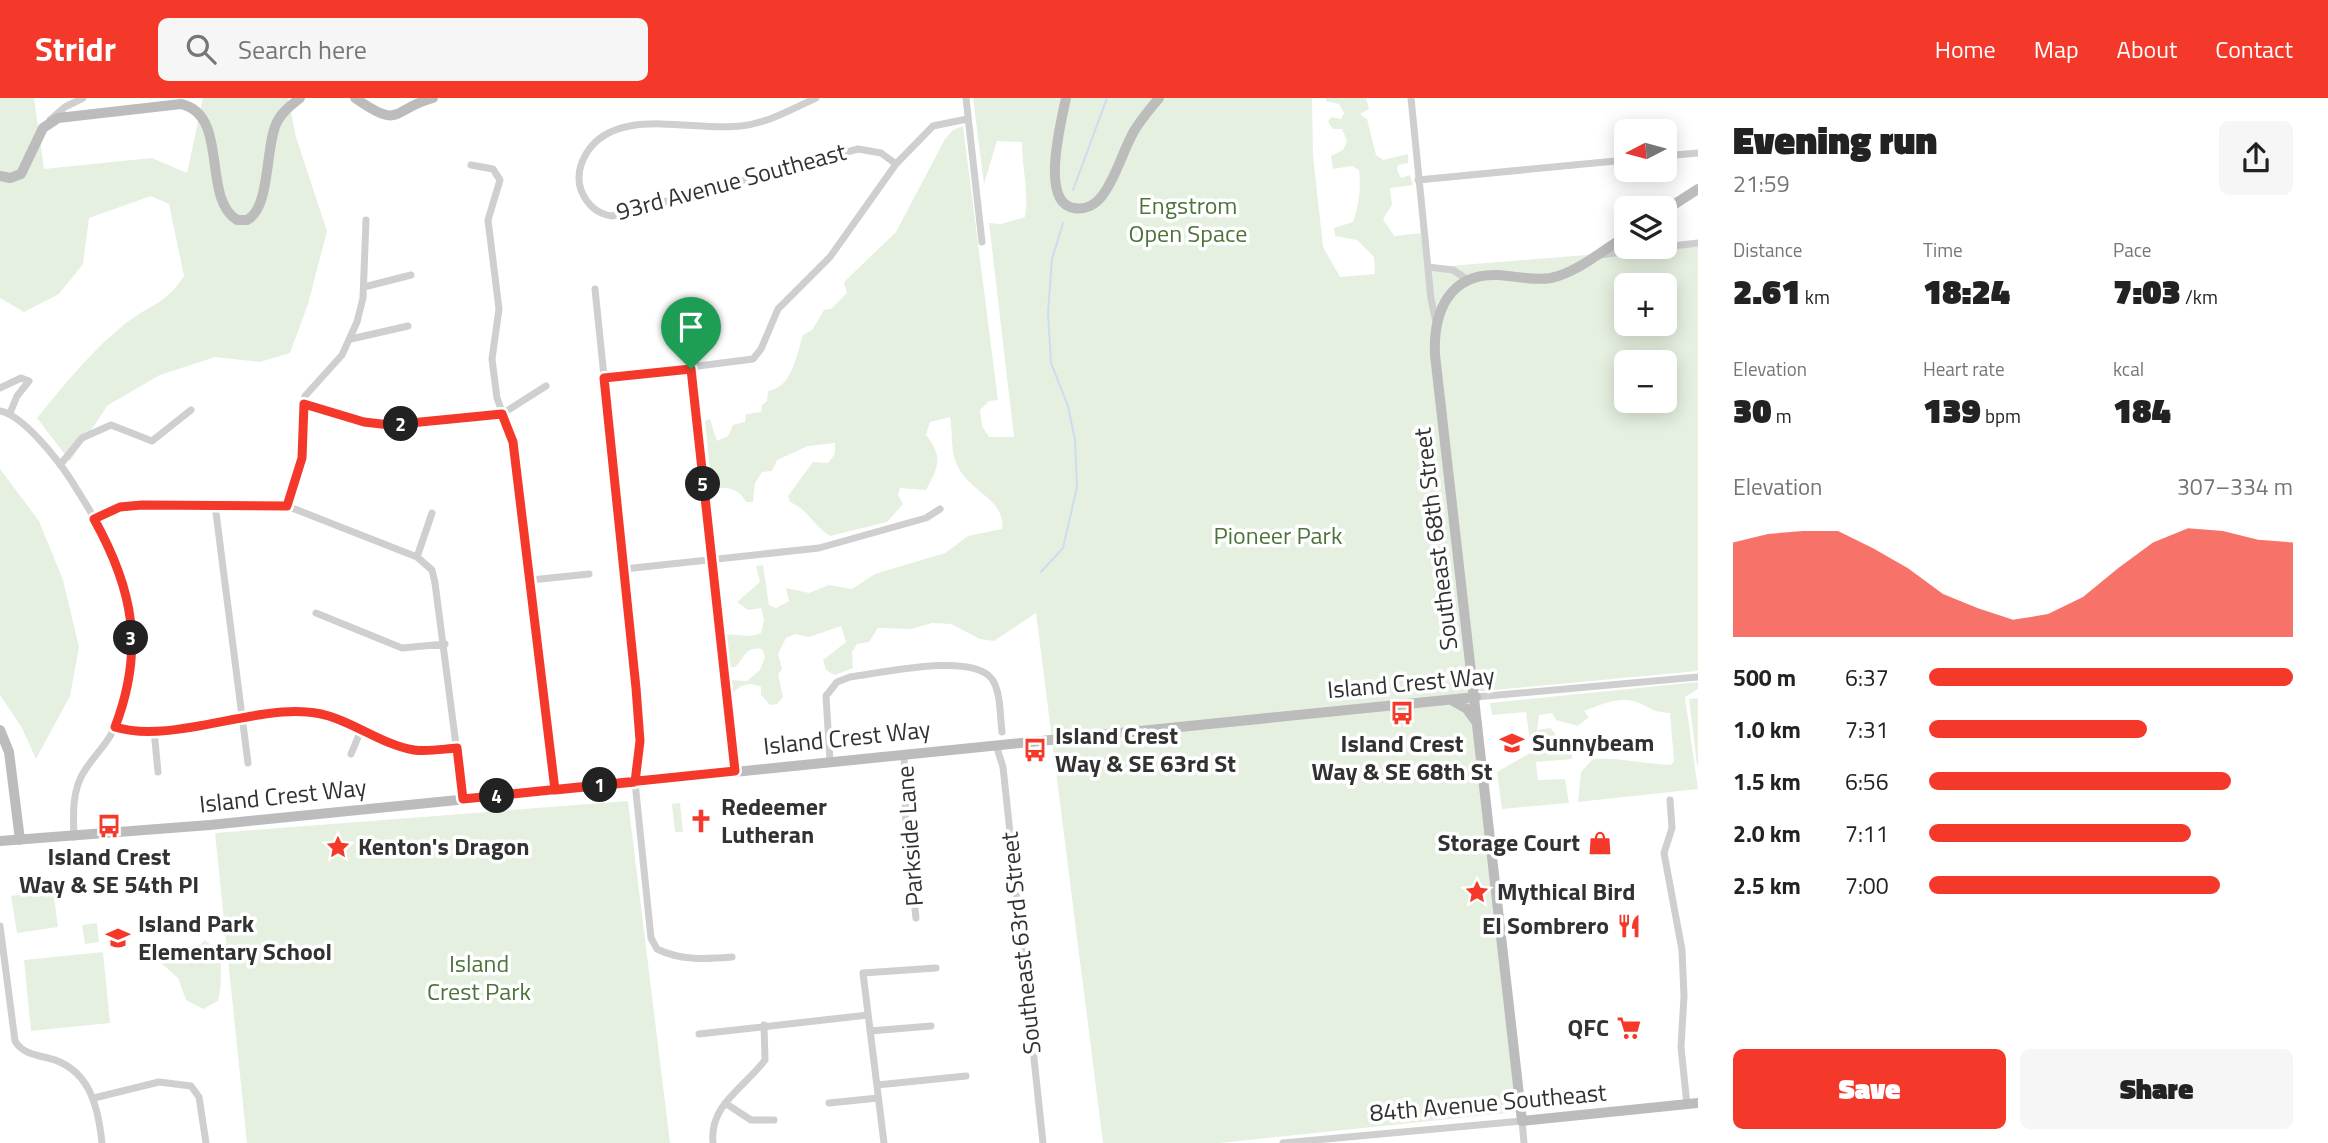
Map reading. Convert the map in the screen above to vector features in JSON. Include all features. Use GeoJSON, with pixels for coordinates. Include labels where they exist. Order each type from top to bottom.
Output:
{"type":"FeatureCollection","features":[{"type":"Feature","properties":{"kind":"street"},"geometry":{"type":"LineString","coordinates":[[0,176],[16,177],[26,169],[47,123],[65,107],[83,98]]}},
{"type":"Feature","properties":{"kind":"street"},"geometry":{"type":"LineString","coordinates":[[47,123],[100,111],[168,104],[191,106],[205,120],[226,209],[233,218],[241,221],[253,217],[259,207],[277,122],[288,107],[300,98]]}},
{"type":"Feature","properties":{"kind":"street"},"geometry":{"type":"LineString","coordinates":[[355,98],[379,114],[394,117],[433,98]]}},
{"type":"Feature","properties":{"kind":"street","name":"93rd Avenue Southeast"},"geometry":{"type":"LineString","coordinates":[[816,98],[768,120],[743,126],[620,126],[604,134],[580,166],[578,179],[587,202],[595,210],[612,216],[858,149],[881,153],[897,164]]}},
{"type":"Feature","properties":{"kind":"street"},"geometry":{"type":"LineString","coordinates":[[966,98],[982,242]]}},
{"type":"Feature","properties":{"kind":"street"},"geometry":{"type":"LineString","coordinates":[[1066,98],[1055,178],[1063,201],[1070,208],[1089,206],[1104,194],[1133,133],[1159,98]]}},
{"type":"Feature","properties":{"kind":"street","name":"Southeast 68th Street"},"geometry":{"type":"LineString","coordinates":[[1411,98],[1418,180],[1436,322],[1435,355],[1476,697],[1524,1143]]}},
{"type":"Feature","properties":{"kind":"street"},"geometry":{"type":"LineString","coordinates":[[604,378],[747,362],[758,355],[778,309],[830,257],[897,164],[933,126],[967,119]]}},
{"type":"Feature","properties":{"kind":"street"},"geometry":{"type":"LineString","coordinates":[[1677,155],[1698,153]]}},
{"type":"Feature","properties":{"kind":"street"},"geometry":{"type":"LineString","coordinates":[[1418,180],[1614,161]]}},
{"type":"Feature","properties":{"kind":"street"},"geometry":{"type":"LineString","coordinates":[[471,165],[493,169],[500,180],[488,220],[499,309],[493,371],[502,414],[513,442],[555,790]]}},
{"type":"Feature","properties":{"kind":"street"},"geometry":{"type":"LineString","coordinates":[[1677,202],[1698,188]]}},
{"type":"Feature","properties":{"kind":"street"},"geometry":{"type":"LineString","coordinates":[[287,506],[302,458],[304,404],[310,387],[335,363],[351,339],[364,288],[366,220]]}},
{"type":"Feature","properties":{"kind":"street"},"geometry":{"type":"LineString","coordinates":[[1436,322],[1449,293],[1468,280],[1492,275],[1553,277],[1614,243]]}},
{"type":"Feature","properties":{"kind":"street"},"geometry":{"type":"LineString","coordinates":[[1677,245],[1698,243]]}},
{"type":"Feature","properties":{"kind":"street"},"geometry":{"type":"LineString","coordinates":[[1595,255],[1614,253]]}},
{"type":"Feature","properties":{"kind":"street"},"geometry":{"type":"LineString","coordinates":[[1428,267],[1453,270],[1468,280]]}},
{"type":"Feature","properties":{"kind":"street"},"geometry":{"type":"LineString","coordinates":[[364,288],[411,275]]}},
{"type":"Feature","properties":{"kind":"street"},"geometry":{"type":"LineString","coordinates":[[595,289],[640,741],[635,782],[643,873],[654,945],[661,951],[689,959],[732,957]]}},
{"type":"Feature","properties":{"kind":"street"},"geometry":{"type":"LineString","coordinates":[[683,305],[735,771]]}},
{"type":"Feature","properties":{"kind":"street"},"geometry":{"type":"LineString","coordinates":[[351,339],[408,326]]}},
{"type":"Feature","properties":{"kind":"street"},"geometry":{"type":"LineString","coordinates":[[0,388],[21,378],[29,380],[10,413]]}},
{"type":"Feature","properties":{"kind":"street"},"geometry":{"type":"LineString","coordinates":[[304,404],[364,422],[390,425],[502,414],[546,386]]}},
{"type":"Feature","properties":{"kind":"street"},"geometry":{"type":"LineString","coordinates":[[60,465],[82,438],[111,425],[152,441],[191,410]]}},
{"type":"Feature","properties":{"kind":"street"},"geometry":{"type":"LineString","coordinates":[[0,411],[10,413],[60,465],[94,519],[124,579],[132,621],[124,704],[115,727],[78,786],[74,808],[74,837]]}},
{"type":"Feature","properties":{"kind":"street"},"geometry":{"type":"LineString","coordinates":[[215,505],[248,763]]}},
{"type":"Feature","properties":{"kind":"street"},"geometry":{"type":"LineString","coordinates":[[94,519],[129,506],[287,506],[418,557],[432,570],[445,644],[463,799]]}},
{"type":"Feature","properties":{"kind":"street"},"geometry":{"type":"LineString","coordinates":[[624,569],[819,548],[926,518],[940,509]]}},
{"type":"Feature","properties":{"kind":"street"},"geometry":{"type":"LineString","coordinates":[[418,557],[432,513]]}},
{"type":"Feature","properties":{"kind":"street"},"geometry":{"type":"LineString","coordinates":[[531,580],[589,573]]}},
{"type":"Feature","properties":{"kind":"street"},"geometry":{"type":"LineString","coordinates":[[316,613],[402,648],[445,644]]}},
{"type":"Feature","properties":{"kind":"street"},"geometry":{"type":"LineString","coordinates":[[830,761],[825,703],[829,690],[837,682],[850,677],[950,665],[980,669],[995,684],[1002,732]]}},
{"type":"Feature","properties":{"kind":"street","name":"Island Crest Way"},"geometry":{"type":"LineString","coordinates":[[0,841],[74,837],[1449,699],[1698,677]]}},
{"type":"Feature","properties":{"kind":"street"},"geometry":{"type":"LineString","coordinates":[[1449,699],[1472,714],[1480,733]]}},
{"type":"Feature","properties":{"kind":"street"},"geometry":{"type":"LineString","coordinates":[[115,727],[131,731],[154,730],[309,712],[412,750],[457,748]]}},
{"type":"Feature","properties":{"kind":"street"},"geometry":{"type":"LineString","coordinates":[[0,730],[9,752],[20,840]]}},
{"type":"Feature","properties":{"kind":"street"},"geometry":{"type":"LineString","coordinates":[[154,730],[158,772]]}},
{"type":"Feature","properties":{"kind":"street"},"geometry":{"type":"LineString","coordinates":[[351,754],[361,730]]}},
{"type":"Feature","properties":{"kind":"street","name":"Southeast 63rd Street"},"geometry":{"type":"LineString","coordinates":[[996,745],[1003,767],[1043,1143]]}},
{"type":"Feature","properties":{"kind":"street","name":"Parkside Lane"},"geometry":{"type":"LineString","coordinates":[[904,754],[906,828],[916,918]]}},
{"type":"Feature","properties":{"kind":"street"},"geometry":{"type":"LineString","coordinates":[[1670,800],[1672,828],[1664,853],[1675,899],[1682,950],[1684,996],[1681,1047],[1686,1105]]}},
{"type":"Feature","properties":{"kind":"street"},"geometry":{"type":"LineString","coordinates":[[0,926],[15,1041],[30,1053],[69,1065],[85,1082],[94,1098],[102,1143]]}},
{"type":"Feature","properties":{"kind":"street"},"geometry":{"type":"LineString","coordinates":[[884,1143],[863,974],[936,968]]}},
{"type":"Feature","properties":{"kind":"street"},"geometry":{"type":"LineString","coordinates":[[699,1034],[868,1015]]}},
{"type":"Feature","properties":{"kind":"street"},"geometry":{"type":"LineString","coordinates":[[713,1143],[714,1118],[765,1060],[764,1025]]}},
{"type":"Feature","properties":{"kind":"street"},"geometry":{"type":"LineString","coordinates":[[870,1031],[930,1026]]}},
{"type":"Feature","properties":{"kind":"street"},"geometry":{"type":"LineString","coordinates":[[877,1085],[966,1076]]}},
{"type":"Feature","properties":{"kind":"street"},"geometry":{"type":"LineString","coordinates":[[94,1098],[159,1082],[191,1086],[200,1097],[206,1143]]}},
{"type":"Feature","properties":{"kind":"street"},"geometry":{"type":"LineString","coordinates":[[829,1103],[878,1098]]}},
{"type":"Feature","properties":{"kind":"street"},"geometry":{"type":"LineString","coordinates":[[725,1103],[751,1120],[774,1120]]}},
{"type":"Feature","properties":{"kind":"street","name":"84th Avenue Southeast"},"geometry":{"type":"LineString","coordinates":[[1283,1143],[1360,1139],[1698,1104]]}},
{"type":"Feature","properties":{"kind":"green space"},"geometry":{"type":"Polygon","coordinates":[[[0,98],[34,98],[44,169],[152,158],[187,173],[203,98],[288,98],[296,137],[327,231],[308,304],[290,353],[260,362],[215,357],[160,375],[108,405],[70,461],[37,418],[102,345],[126,323],[164,298],[184,276],[169,204],[151,196],[89,218],[83,264],[59,294],[24,312],[0,298],[0,98]]]}},
{"type":"Feature","properties":{"kind":"green space","name":"Pioneer Park"},"geometry":{"type":"Polygon","coordinates":[[[973,98],[1312,98],[1313,155],[1323,247],[1340,277],[1375,274],[1374,257],[1357,240],[1335,236],[1334,228],[1353,222],[1360,177],[1359,170],[1352,166],[1333,169],[1331,156],[1343,150],[1347,141],[1342,129],[1333,129],[1328,122],[1331,117],[1341,119],[1344,113],[1339,104],[1326,101],[1326,98],[1366,98],[1369,109],[1360,114],[1367,119],[1376,155],[1383,160],[1408,154],[1408,163],[1398,165],[1397,170],[1401,178],[1410,175],[1413,185],[1390,188],[1392,205],[1383,219],[1394,236],[1421,233],[1425,268],[1614,253],[1614,259],[1677,259],[1677,248],[1698,246],[1698,671],[1472,692],[1516,1112],[1220,1143],[1103,1143],[1036,613],[994,641],[980,639],[951,624],[932,623],[911,629],[878,628],[869,642],[857,644],[852,652],[853,668],[835,675],[826,670],[823,660],[846,642],[841,626],[809,637],[795,634],[786,638],[778,654],[782,669],[778,674],[783,697],[777,704],[770,705],[761,695],[761,687],[758,685],[743,686],[734,692],[730,689],[728,680],[747,681],[760,670],[765,657],[762,649],[752,649],[735,667],[727,668],[724,634],[751,636],[761,633],[764,620],[761,608],[748,610],[737,602],[760,582],[756,566],[763,565],[769,605],[776,608],[789,601],[786,588],[809,593],[829,585],[852,589],[875,574],[945,553],[968,536],[1002,529],[998,510],[957,465],[953,454],[950,417],[930,422],[926,435],[935,449],[937,462],[926,490],[900,488],[898,495],[903,504],[887,522],[830,536],[802,509],[790,502],[788,496],[813,462],[828,463],[835,454],[835,443],[808,446],[777,460],[772,471],[762,472],[755,483],[753,502],[746,502],[732,489],[712,488],[705,421],[710,419],[717,441],[728,436],[733,425],[745,422],[746,414],[761,412],[762,405],[767,401],[768,391],[776,388],[788,377],[803,335],[812,330],[824,310],[831,309],[847,293],[844,282],[896,232],[945,139],[953,130],[963,126],[998,400],[989,401],[980,410],[982,426],[989,437],[1014,437],[989,223],[1001,224],[1025,217],[1026,198],[1022,142],[997,141],[984,184],[973,98]]]}},
{"type":"Feature","properties":{"kind":"green space"},"geometry":{"type":"Polygon","coordinates":[[[0,469],[39,521],[63,580],[79,647],[70,696],[36,759],[22,728],[0,695],[0,469]]]}},
{"type":"Feature","properties":{"kind":"green space"},"geometry":{"type":"Polygon","coordinates":[[[1698,682],[1698,689],[1685,697],[1698,789],[1578,802],[1581,772],[1593,759],[1671,765],[1674,761],[1670,713],[1656,711],[1632,701],[1618,700],[1584,711],[1589,717],[1578,726],[1556,720],[1552,713],[1539,715],[1537,730],[1551,728],[1557,737],[1573,748],[1572,759],[1536,762],[1538,780],[1565,779],[1569,803],[1502,809],[1497,772],[1537,749],[1530,741],[1526,712],[1492,715],[1490,703],[1698,682]]]}},
{"type":"Feature","properties":{"kind":"green space"},"geometry":{"type":"Polygon","coordinates":[[[1698,698],[1698,765],[1697,765],[1689,699],[1698,698]]]}},
{"type":"Feature","properties":{"kind":"green space","name":"Island Crest Park"},"geometry":{"type":"Polygon","coordinates":[[[628,801],[670,1143],[247,1143],[215,833],[628,801]]]}},
{"type":"Feature","properties":{"kind":"green space"},"geometry":{"type":"Polygon","coordinates":[[[680,803],[683,832],[675,832],[672,804],[680,803]]]}},
{"type":"Feature","properties":{"kind":"green space"},"geometry":{"type":"Polygon","coordinates":[[[53,890],[58,927],[17,933],[11,896],[53,890]]]}},
{"type":"Feature","properties":{"kind":"green space"},"geometry":{"type":"Polygon","coordinates":[[[97,923],[99,942],[85,944],[82,925],[97,923]]]}},
{"type":"Feature","properties":{"kind":"green space"},"geometry":{"type":"Polygon","coordinates":[[[205,940],[220,953],[221,977],[218,1001],[203,1009],[186,1000],[178,978],[161,963],[182,962],[205,940]]]}},
{"type":"Feature","properties":{"kind":"green space"},"geometry":{"type":"Polygon","coordinates":[[[103,952],[110,1023],[31,1031],[24,960],[103,952]]]}},
{"type":"Feature","properties":{"kind":"waterway"},"geometry":{"type":"LineString","coordinates":[[1073,190],[1107,98]]}},
{"type":"Feature","properties":{"kind":"waterway"},"geometry":{"type":"LineString","coordinates":[[1041,572],[1063,548],[1077,487],[1075,440],[1068,406],[1051,363],[1048,312],[1052,259],[1063,223]]}},
{"type":"Feature","properties":{"kind":"place","name":"Island Crest Way & SE 68th St"},"geometry":{"type":"Point","coordinates":[1402,713]}},
{"type":"Feature","properties":{"kind":"place","name":"Sunnybeam"},"geometry":{"type":"Point","coordinates":[1512,743]}},
{"type":"Feature","properties":{"kind":"place","name":"Island Crest Way & SE 63rd St"},"geometry":{"type":"Point","coordinates":[1035,750]}},
{"type":"Feature","properties":{"kind":"place","name":"Redeemer Lutheran"},"geometry":{"type":"Point","coordinates":[701,821]}},
{"type":"Feature","properties":{"kind":"place","name":"Island Crest Way & SE 54th Pl"},"geometry":{"type":"Point","coordinates":[109,826]}},
{"type":"Feature","properties":{"kind":"place","name":"Storage Court"},"geometry":{"type":"Point","coordinates":[1600,843]}},
{"type":"Feature","properties":{"kind":"place","name":"Kenton's Dragon"},"geometry":{"type":"Point","coordinates":[338,847]}},
{"type":"Feature","properties":{"kind":"place","name":"Mythical Bird"},"geometry":{"type":"Point","coordinates":[1477,892]}},
{"type":"Feature","properties":{"kind":"place","name":"El Sombrero"},"geometry":{"type":"Point","coordinates":[1629,926]}},
{"type":"Feature","properties":{"kind":"place","name":"Island Park Elementary School"},"geometry":{"type":"Point","coordinates":[118,938]}},
{"type":"Feature","properties":{"kind":"place","name":"QFC"},"geometry":{"type":"Point","coordinates":[1629,1028]}},
{"type":"Feature","properties":{"kind":"route"},"geometry":{"type":"LineString","coordinates":[[691,369],[604,378],[636,688],[640,741],[635,782],[555,790],[531,580],[513,442],[511,431],[502,414],[390,425],[364,422],[304,404],[302,458],[287,506],[142,505],[120,507],[94,519],[114,554],[124,579],[132,621],[124,704],[115,727],[131,731],[154,730],[286,712],[319,713],[412,750],[457,748],[463,799],[635,782],[735,771],[691,369]]}},
{"type":"Feature","properties":{"kind":"park label","name":"Engstrom Open Space"},"geometry":{"type":"Point","coordinates":[1188,220]}}]}
